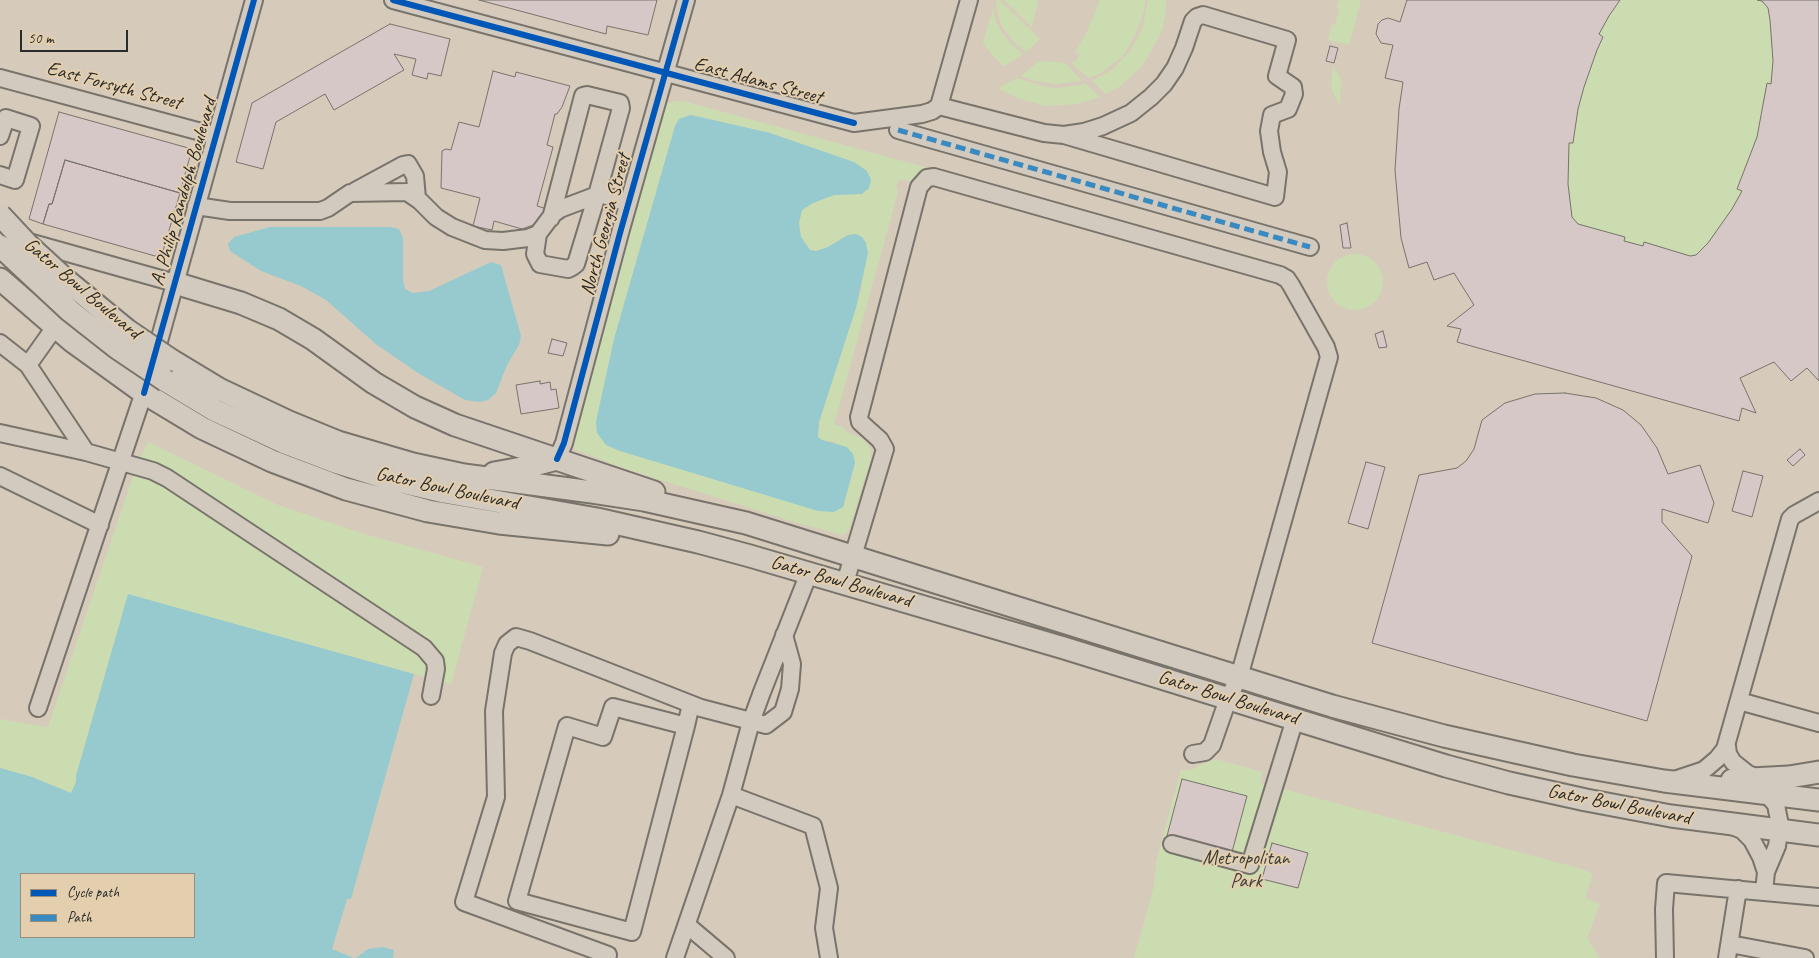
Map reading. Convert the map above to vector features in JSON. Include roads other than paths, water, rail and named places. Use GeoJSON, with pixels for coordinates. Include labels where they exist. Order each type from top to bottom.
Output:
{"type":"FeatureCollection","features":[{"type":"Feature","properties":{"kind":"main road","name":"Gator Bowl Boulevard"},"geometry":{"type":"LineString","coordinates":[[0,215],[28,245],[73,286],[127,330],[171,360],[242,401],[315,433],[388,457],[464,475],[618,496],[687,509],[746,524],[1332,706],[1444,736],[1564,763],[1664,781],[1763,787]]}},
{"type":"Feature","properties":{"kind":"main road","name":"Gator Bowl Boulevard"},"geometry":{"type":"LineString","coordinates":[[0,246],[70,312],[117,348],[166,381],[214,410],[261,433],[359,470],[444,492],[588,517],[698,542],[846,583],[1055,645],[1446,766],[1509,783],[1636,810],[1729,825],[1819,836]]}},
{"type":"Feature","properties":{"kind":"main road"},"geometry":{"type":"LineString","coordinates":[[0,279],[55,327],[104,366],[144,393],[202,428],[257,454],[320,480],[382,499],[448,515],[498,523],[698,542]]}},
{"type":"Feature","properties":{"kind":"main road"},"geometry":{"type":"LineString","coordinates":[[175,283],[241,303],[279,319],[312,339],[374,383],[441,420],[746,524]]}},
{"type":"Feature","properties":{"kind":"main road"},"geometry":{"type":"LineString","coordinates":[[464,475],[503,472],[557,459]]}},
{"type":"Feature","properties":{"kind":"main road"},"geometry":{"type":"LineString","coordinates":[[1763,787],[1819,772]]}},
{"type":"Feature","properties":{"kind":"main road"},"geometry":{"type":"LineString","coordinates":[[1763,787],[1819,800]]}},
{"type":"Feature","properties":{"kind":"street","name":"A. Philip Randolph Boulevard"},"geometry":{"type":"LineString","coordinates":[[38,708],[144,393],[254,0]]}},
{"type":"Feature","properties":{"kind":"street","name":"East Adams Street"},"geometry":{"type":"LineString","coordinates":[[393,0],[854,123],[922,114],[932,111],[939,106]]}},
{"type":"Feature","properties":{"kind":"street","name":"North Georgia Street"},"geometry":{"type":"LineString","coordinates":[[557,459],[564,443],[628,203],[686,0]]}},
{"type":"Feature","properties":{"kind":"street"},"geometry":{"type":"LineString","coordinates":[[969,0],[939,106],[1026,129],[1064,135],[1275,197],[1278,172],[1272,152],[1269,131],[1272,116],[1288,109],[1294,94],[1293,87],[1277,76],[1287,40],[1203,15],[1197,17],[1193,21],[1184,48],[1174,68],[1164,84],[1151,98],[1131,113],[1103,126],[1064,135]]}},
{"type":"Feature","properties":{"kind":"street","name":"East Forsyth Street"},"geometry":{"type":"LineString","coordinates":[[0,78],[216,136]]}},
{"type":"Feature","properties":{"kind":"street"},"geometry":{"type":"LineString","coordinates":[[538,234],[535,254],[540,264],[568,269],[576,264],[621,108],[620,103],[587,95],[583,96],[551,218]]}},
{"type":"Feature","properties":{"kind":"street"},"geometry":{"type":"LineString","coordinates":[[0,136],[6,118],[31,126],[15,180],[0,175]]}},
{"type":"Feature","properties":{"kind":"street"},"geometry":{"type":"LineString","coordinates":[[898,130],[1310,246]]}},
{"type":"Feature","properties":{"kind":"street"},"geometry":{"type":"LineString","coordinates":[[196,206],[230,211],[320,211],[328,208],[350,193],[408,164],[415,176],[417,198]]}},
{"type":"Feature","properties":{"kind":"street"},"geometry":{"type":"LineString","coordinates":[[846,583],[885,450],[880,440],[860,422],[859,417],[920,187],[926,178],[934,177],[1280,275],[1291,285],[1326,347],[1329,357],[1239,677],[1228,699],[1212,745],[1205,752],[1193,754]]}},
{"type":"Feature","properties":{"kind":"street"},"geometry":{"type":"LineString","coordinates":[[350,193],[407,192],[417,198],[436,217],[452,227],[485,240],[503,242],[528,238],[538,234],[560,209],[597,195],[628,203]]}},
{"type":"Feature","properties":{"kind":"street"},"geometry":{"type":"LineString","coordinates":[[0,234],[175,283]]}},
{"type":"Feature","properties":{"kind":"street"},"geometry":{"type":"LineString","coordinates":[[28,365],[55,327]]}},
{"type":"Feature","properties":{"kind":"street"},"geometry":{"type":"LineString","coordinates":[[0,343],[28,365],[86,452]]}},
{"type":"Feature","properties":{"kind":"street"},"geometry":{"type":"LineString","coordinates":[[0,432],[121,461],[153,471],[167,478],[424,648],[435,661],[436,669],[431,696]]}},
{"type":"Feature","properties":{"kind":"street"},"geometry":{"type":"LineString","coordinates":[[0,476],[100,525]]}},
{"type":"Feature","properties":{"kind":"street"},"geometry":{"type":"LineString","coordinates":[[1664,781],[1682,778],[1704,770],[1718,759],[1727,746],[1790,519],[1819,501]]}},
{"type":"Feature","properties":{"kind":"street"},"geometry":{"type":"LineString","coordinates":[[675,958],[731,795],[751,722],[809,573]]}},
{"type":"Feature","properties":{"kind":"street"},"geometry":{"type":"LineString","coordinates":[[608,955],[464,902],[496,797],[494,711],[503,653],[507,644],[516,637],[530,641],[691,704],[766,726],[783,712],[790,689],[792,664],[784,635]]}},
{"type":"Feature","properties":{"kind":"street"},"geometry":{"type":"LineString","coordinates":[[1739,701],[1819,723]]}},
{"type":"Feature","properties":{"kind":"street"},"geometry":{"type":"LineString","coordinates":[[686,726],[613,707],[603,737],[566,726],[518,901],[632,932],[686,726],[691,704]]}},
{"type":"Feature","properties":{"kind":"street"},"geometry":{"type":"LineString","coordinates":[[1172,844],[1250,865],[1295,719]]}},
{"type":"Feature","properties":{"kind":"street"},"geometry":{"type":"LineString","coordinates":[[1727,746],[1728,754],[1733,762],[1763,787],[1778,809],[1779,831],[1777,846],[1766,872],[1764,892]]}},
{"type":"Feature","properties":{"kind":"street"},"geometry":{"type":"LineString","coordinates":[[731,795],[814,826],[829,888],[824,928],[828,958]]}},
{"type":"Feature","properties":{"kind":"street"},"geometry":{"type":"LineString","coordinates":[[1729,825],[1742,830],[1752,840],[1766,872]]}},
{"type":"Feature","properties":{"kind":"street"},"geometry":{"type":"LineString","coordinates":[[1665,958],[1664,909],[1666,883],[1819,897]]}},
{"type":"Feature","properties":{"kind":"street"},"geometry":{"type":"LineString","coordinates":[[1738,889],[1729,951],[1805,958]]}},
{"type":"Feature","properties":{"kind":"street"},"geometry":{"type":"LineString","coordinates":[[687,925],[726,958]]}},
{"type":"Feature","properties":{"kind":"water"},"geometry":{"type":"Polygon","coordinates":[[[691,115],[770,133],[854,162],[867,171],[871,180],[869,188],[862,194],[834,195],[813,203],[802,210],[799,223],[801,237],[810,250],[816,251],[828,247],[848,235],[856,234],[862,237],[866,243],[868,253],[856,308],[819,422],[818,437],[822,440],[847,447],[853,454],[855,463],[843,507],[834,512],[818,511],[620,451],[606,445],[597,433],[596,422],[614,339],[675,126],[679,119],[691,115]]]}},
{"type":"Feature","properties":{"kind":"water"},"geometry":{"type":"Polygon","coordinates":[[[270,227],[390,227],[399,229],[403,238],[403,280],[405,289],[413,293],[429,291],[491,262],[501,265],[521,336],[519,345],[507,365],[496,393],[488,400],[480,402],[465,400],[418,373],[377,345],[326,300],[301,286],[261,271],[230,251],[228,244],[234,237],[270,227]]]}},
{"type":"Feature","properties":{"kind":"water"},"geometry":{"type":"Polygon","coordinates":[[[128,594],[414,674],[351,899],[347,899],[332,949],[354,958],[0,958],[0,768],[32,777],[71,793],[76,782],[76,776],[128,594]]]}},
{"type":"Feature","properties":{"kind":"water"},"geometry":{"type":"Polygon","coordinates":[[[382,947],[394,950],[393,958],[356,958],[368,949],[382,947]]]}},
{"type":"Feature","properties":{"kind":"park label","name":"Metropolitan Park"},"geometry":{"type":"Point","coordinates":[1246,870]}}]}
